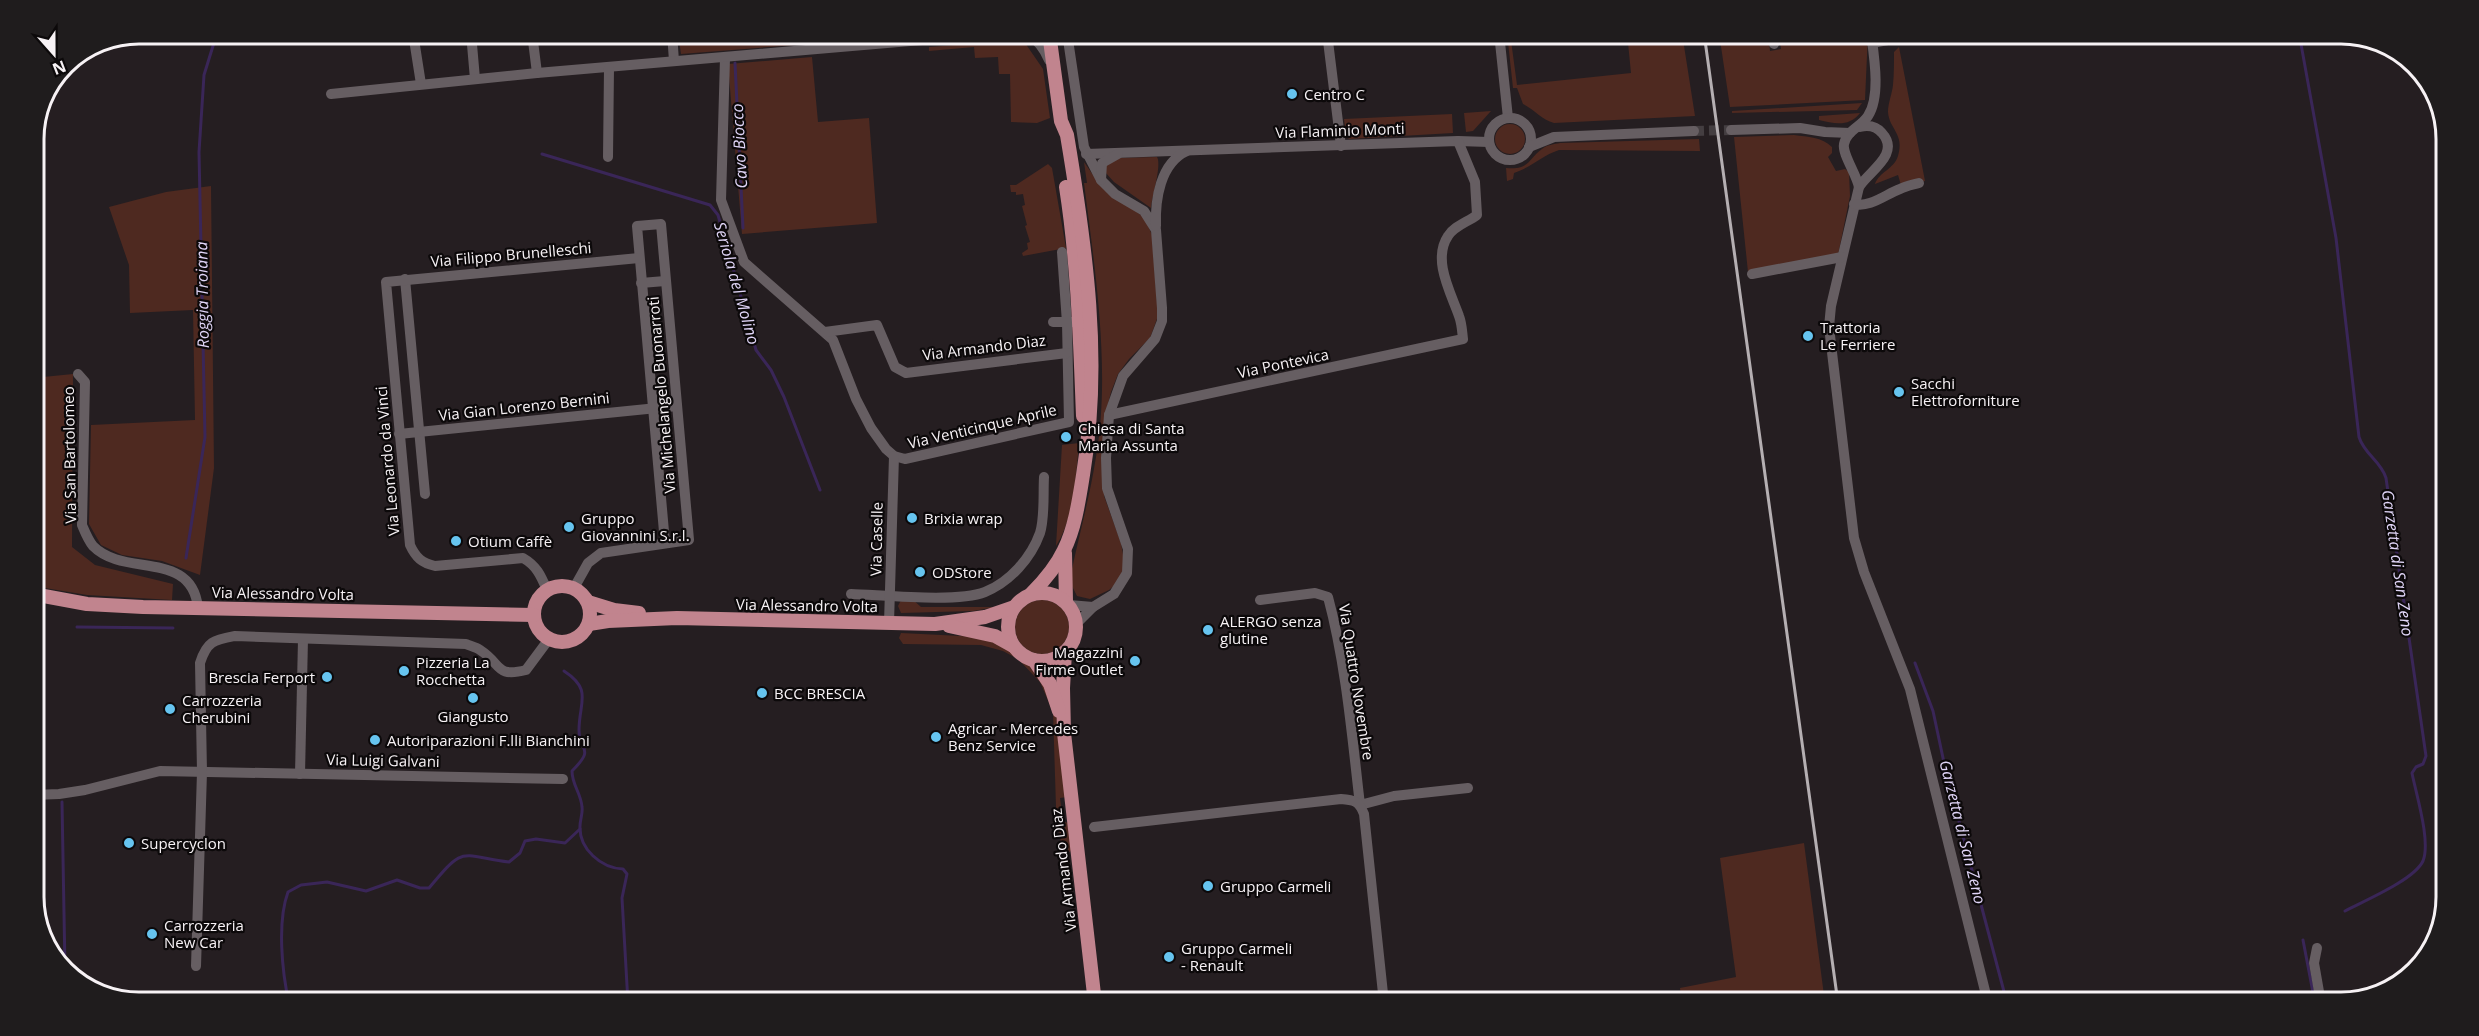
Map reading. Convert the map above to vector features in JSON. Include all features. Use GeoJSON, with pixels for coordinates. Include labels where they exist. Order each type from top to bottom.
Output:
{"type":"FeatureCollection","features":[{"type":"Feature","properties":{"kind":"main road","name":"Via Armando Diaz"},"geometry":{"type":"LineString","coordinates":[[1051,44],[1061,121],[1066,135],[1083,232],[1092,343],[1092,415],[1078,502],[1065,548],[1063,575],[1067,603]]}},
{"type":"Feature","properties":{"kind":"main road","name":"Via Armando Diaz"},"geometry":{"type":"LineString","coordinates":[[1061,121],[1059,135],[1074,235],[1073,322],[1082,402],[1084,470]]}},
{"type":"Feature","properties":{"kind":"main road","name":"Via Armando Diaz"},"geometry":{"type":"LineString","coordinates":[[1073,322],[1092,343]]}},
{"type":"Feature","properties":{"kind":"main road","name":"Via Armando Diaz"},"geometry":{"type":"LineString","coordinates":[[1032,594],[1051,573],[1065,548]]}},
{"type":"Feature","properties":{"kind":"main road"},"geometry":{"type":"LineString","coordinates":[[574,588],[556,586],[540,596],[534,615],[538,629],[549,639],[567,642],[576,638],[589,624],[588,602]]}},
{"type":"Feature","properties":{"kind":"main road","name":"Via Alessandro Volta"},"geometry":{"type":"LineString","coordinates":[[574,588],[588,602],[614,610],[677,618]]}},
{"type":"Feature","properties":{"kind":"main road"},"geometry":{"type":"LineString","coordinates":[[1050,593],[1067,603],[1076,624],[1075,638],[1065,652],[1051,660],[1034,660],[1023,655],[1013,646],[1007,626],[1014,607],[1022,599],[1032,594],[1050,593]]}},
{"type":"Feature","properties":{"kind":"main road","name":"Via Alessandro Volta"},"geometry":{"type":"LineString","coordinates":[[44,596],[87,604],[534,615]]}},
{"type":"Feature","properties":{"kind":"main road","name":"Via Alessandro Volta"},"geometry":{"type":"LineString","coordinates":[[935,624],[986,617],[1014,607]]}},
{"type":"Feature","properties":{"kind":"main road","name":"Via Alessandro Volta"},"geometry":{"type":"LineString","coordinates":[[589,624],[677,618],[935,624],[985,633],[1013,646]]}},
{"type":"Feature","properties":{"kind":"main road","name":"Via Armando Diaz"},"geometry":{"type":"LineString","coordinates":[[1065,652],[1064,733],[1094,992]]}},
{"type":"Feature","properties":{"kind":"main road","name":"Via Armando Diaz"},"geometry":{"type":"LineString","coordinates":[[1034,660],[1050,684],[1064,733]]}},
{"type":"Feature","properties":{"kind":"street"},"geometry":{"type":"LineString","coordinates":[[415,44],[421,84]]}},
{"type":"Feature","properties":{"kind":"street"},"geometry":{"type":"LineString","coordinates":[[472,44],[475,79]]}},
{"type":"Feature","properties":{"kind":"street"},"geometry":{"type":"LineString","coordinates":[[533,44],[537,73]]}},
{"type":"Feature","properties":{"kind":"street"},"geometry":{"type":"LineString","coordinates":[[673,44],[674,61]]}},
{"type":"Feature","properties":{"kind":"street"},"geometry":{"type":"LineString","coordinates":[[810,44],[810,49]]}},
{"type":"Feature","properties":{"kind":"street"},"geometry":{"type":"LineString","coordinates":[[331,94],[537,73],[872,44]]}},
{"type":"Feature","properties":{"kind":"street"},"geometry":{"type":"LineString","coordinates":[[1040,44],[1055,73]]}},
{"type":"Feature","properties":{"kind":"street"},"geometry":{"type":"LineString","coordinates":[[1068,44],[1080,132],[1086,154],[1101,180],[1115,195],[1144,211],[1157,210]]}},
{"type":"Feature","properties":{"kind":"street"},"geometry":{"type":"LineString","coordinates":[[1329,44],[1341,146]]}},
{"type":"Feature","properties":{"kind":"street"},"geometry":{"type":"LineString","coordinates":[[1499,44],[1508,118]]}},
{"type":"Feature","properties":{"kind":"street"},"geometry":{"type":"LineString","coordinates":[[1858,187],[1881,164],[1888,152],[1886,138],[1881,132],[1872,109],[1875,73],[1873,44]]}},
{"type":"Feature","properties":{"kind":"street","name":"Via Venticinque Aprile"},"geometry":{"type":"LineString","coordinates":[[725,58],[721,200],[735,242],[744,262],[833,340],[856,399],[871,428],[894,456],[905,459],[1069,422]]}},
{"type":"Feature","properties":{"kind":"street"},"geometry":{"type":"LineString","coordinates":[[608,157],[609,68]]}},
{"type":"Feature","properties":{"kind":"street"},"geometry":{"type":"LineString","coordinates":[[1844,150],[1846,138],[1860,127],[1872,109]]}},
{"type":"Feature","properties":{"kind":"street"},"geometry":{"type":"LineString","coordinates":[[1529,147],[1529,131],[1523,122],[1508,118],[1493,125],[1489,142],[1494,153],[1510,160],[1522,156],[1529,147],[1554,137]]}},
{"type":"Feature","properties":{"kind":"street"},"geometry":{"type":"LineString","coordinates":[[1860,127],[1871,126],[1881,132]]}},
{"type":"Feature","properties":{"kind":"street"},"geometry":{"type":"LineString","coordinates":[[1731,130],[1800,128],[1850,133]]}},
{"type":"Feature","properties":{"kind":"street"},"geometry":{"type":"LineString","coordinates":[[1529,131],[1554,137],[1694,131]]}},
{"type":"Feature","properties":{"kind":"street"},"geometry":{"type":"LineString","coordinates":[[1826,132],[1844,150],[1852,165],[1858,187],[1831,306],[1829,327],[1852,520],[1864,572],[1901,662],[1915,710],[1985,992]]}},
{"type":"Feature","properties":{"kind":"street","name":"Via Flaminio Monti"},"geometry":{"type":"LineString","coordinates":[[1086,154],[1458,141],[1489,142]]}},
{"type":"Feature","properties":{"kind":"street","name":"Via Pontevica"},"geometry":{"type":"LineString","coordinates":[[1109,415],[1463,339],[1459,315],[1446,283],[1443,256],[1448,236],[1454,229],[1477,214],[1475,182],[1458,141]]}},
{"type":"Feature","properties":{"kind":"street"},"geometry":{"type":"LineString","coordinates":[[1076,624],[1092,607],[1110,598],[1119,590],[1127,573],[1129,561],[1126,544],[1107,488],[1106,458],[1109,415],[1123,376],[1152,343],[1161,325],[1162,297],[1156,230],[1163,177],[1169,164],[1180,154],[1193,149]]}},
{"type":"Feature","properties":{"kind":"street"},"geometry":{"type":"LineString","coordinates":[[1157,150],[1166,154],[1169,164]]}},
{"type":"Feature","properties":{"kind":"street"},"geometry":{"type":"LineString","coordinates":[[1101,180],[1102,163],[1121,152]]}},
{"type":"Feature","properties":{"kind":"street"},"geometry":{"type":"LineString","coordinates":[[1852,165],[1863,170],[1875,168]]}},
{"type":"Feature","properties":{"kind":"street"},"geometry":{"type":"LineString","coordinates":[[1854,204],[1865,204],[1918,183]]}},
{"type":"Feature","properties":{"kind":"street"},"geometry":{"type":"LineString","coordinates":[[1144,211],[1156,230]]}},
{"type":"Feature","properties":{"kind":"street","name":"Via Michelangelo Buonarroti"},"geometry":{"type":"LineString","coordinates":[[574,588],[588,563],[601,553],[689,540],[661,224],[637,226],[665,543]]}},
{"type":"Feature","properties":{"kind":"street","name":"Via Armando Diaz"},"geometry":{"type":"LineString","coordinates":[[1062,252],[1073,322],[1067,353],[1069,422]]}},
{"type":"Feature","properties":{"kind":"street"},"geometry":{"type":"LineString","coordinates":[[1752,274],[1842,257]]}},
{"type":"Feature","properties":{"kind":"street","name":"Via Filippo Brunelleschi"},"geometry":{"type":"LineString","coordinates":[[386,282],[639,258]]}},
{"type":"Feature","properties":{"kind":"street"},"geometry":{"type":"LineString","coordinates":[[405,279],[425,494]]}},
{"type":"Feature","properties":{"kind":"street"},"geometry":{"type":"LineString","coordinates":[[641,283],[665,281]]}},
{"type":"Feature","properties":{"kind":"street","name":"Via Leonardo da Vinci"},"geometry":{"type":"LineString","coordinates":[[386,282],[410,545],[415,556],[424,563],[435,566],[523,558],[532,563],[540,573],[547,590]]}},
{"type":"Feature","properties":{"kind":"street"},"geometry":{"type":"LineString","coordinates":[[1053,322],[1073,322]]}},
{"type":"Feature","properties":{"kind":"street","name":"Via Armando Diaz"},"geometry":{"type":"LineString","coordinates":[[825,332],[877,325],[895,367],[906,373],[1067,353]]}},
{"type":"Feature","properties":{"kind":"street","name":"Via San Bartolomeo"},"geometry":{"type":"LineString","coordinates":[[78,374],[85,382],[82,525],[87,538],[94,548],[120,559],[177,573],[190,583],[197,594],[198,608]]}},
{"type":"Feature","properties":{"kind":"street"},"geometry":{"type":"LineString","coordinates":[[1068,389],[1082,402]]}},
{"type":"Feature","properties":{"kind":"street","name":"Via Gian Lorenzo Bernini"},"geometry":{"type":"LineString","coordinates":[[399,434],[677,406]]}},
{"type":"Feature","properties":{"kind":"street","name":"Via Caselle"},"geometry":{"type":"LineString","coordinates":[[889,623],[894,456]]}},
{"type":"Feature","properties":{"kind":"street"},"geometry":{"type":"LineString","coordinates":[[851,594],[962,597],[984,592],[1007,579],[1031,553],[1041,530],[1044,477]]}},
{"type":"Feature","properties":{"kind":"street","name":"Via Quattro Novembre"},"geometry":{"type":"LineString","coordinates":[[1260,600],[1315,593],[1328,597],[1334,619],[1349,716],[1360,805],[1364,814],[1383,992]]}},
{"type":"Feature","properties":{"kind":"street"},"geometry":{"type":"LineString","coordinates":[[1067,603],[1092,607]]}},
{"type":"Feature","properties":{"kind":"street"},"geometry":{"type":"LineString","coordinates":[[196,966],[201,772],[200,663],[204,650],[214,640],[235,636],[466,644],[480,650],[498,669],[509,674],[526,670],[549,639]]}},
{"type":"Feature","properties":{"kind":"street"},"geometry":{"type":"LineString","coordinates":[[300,774],[303,639]]}},
{"type":"Feature","properties":{"kind":"street","name":"Via Luigi Galvani"},"geometry":{"type":"LineString","coordinates":[[44,795],[85,790],[160,771],[563,779]]}},
{"type":"Feature","properties":{"kind":"street"},"geometry":{"type":"LineString","coordinates":[[1095,827],[1341,799],[1354,800],[1360,805],[1394,796],[1468,788]]}},
{"type":"Feature","properties":{"kind":"street"},"geometry":{"type":"LineString","coordinates":[[2317,948],[2314,963],[2320,992]]}},
{"type":"Feature","properties":{"kind":"shaded area"},"geometry":{"type":"Polygon","coordinates":[[[680,44],[796,44],[795,45],[681,54],[680,44]]]}},
{"type":"Feature","properties":{"kind":"shaded area"},"geometry":{"type":"Polygon","coordinates":[[[1026,44],[1043,69],[1050,118],[1037,123],[1011,122],[1010,74],[999,74],[998,57],[975,58],[974,47],[929,51],[929,47],[1026,44]]]}},
{"type":"Feature","properties":{"kind":"shaded area"},"geometry":{"type":"Polygon","coordinates":[[[1508,44],[1511,44],[1517,85],[1631,73],[1628,44],[1684,44],[1695,116],[1554,123],[1523,104],[1517,88],[1513,88],[1508,44]]]}},
{"type":"Feature","properties":{"kind":"shaded area"},"geometry":{"type":"Polygon","coordinates":[[[1721,44],[1769,44],[1770,51],[1781,49],[1780,44],[1868,44],[1865,100],[1730,107],[1721,44]]]}},
{"type":"Feature","properties":{"kind":"shaded area"},"geometry":{"type":"Polygon","coordinates":[[[1899,47],[1925,181],[1901,185],[1898,175],[1875,184],[1896,160],[1900,148],[1900,142],[1888,112],[1893,85],[1894,52],[1899,47]]]}},
{"type":"Feature","properties":{"kind":"shaded area"},"geometry":{"type":"Polygon","coordinates":[[[812,57],[818,122],[869,118],[877,223],[742,234],[728,64],[812,57]]]}},
{"type":"Feature","properties":{"kind":"shaded area"},"geometry":{"type":"Polygon","coordinates":[[[1862,103],[1857,110],[1732,113],[1732,111],[1862,103]]]}},
{"type":"Feature","properties":{"kind":"shaded area"},"geometry":{"type":"Polygon","coordinates":[[[1491,111],[1473,131],[1466,132],[1464,113],[1491,111]]]}},
{"type":"Feature","properties":{"kind":"shaded area"},"geometry":{"type":"Polygon","coordinates":[[[1860,113],[1851,121],[1846,122],[1819,120],[1819,116],[1860,113]]]}},
{"type":"Feature","properties":{"kind":"shaded area"},"geometry":{"type":"Polygon","coordinates":[[[1452,114],[1453,133],[1349,139],[1346,136],[1344,119],[1452,114]]]}},
{"type":"Feature","properties":{"kind":"shaded area"},"geometry":{"type":"Polygon","coordinates":[[[1510,124],[1516,125],[1524,133],[1524,145],[1516,153],[1510,154],[1504,153],[1496,145],[1495,139],[1496,133],[1504,125],[1510,124]]]}},
{"type":"Feature","properties":{"kind":"shaded area"},"geometry":{"type":"Polygon","coordinates":[[[1794,135],[1824,141],[1832,147],[1832,153],[1828,157],[1836,171],[1845,169],[1849,172],[1850,196],[1838,255],[1748,272],[1734,137],[1794,135]]]}},
{"type":"Feature","properties":{"kind":"shaded area"},"geometry":{"type":"Polygon","coordinates":[[[1699,139],[1700,151],[1559,150],[1514,173],[1513,179],[1507,181],[1506,168],[1524,166],[1537,153],[1553,144],[1699,139]]]}},
{"type":"Feature","properties":{"kind":"shaded area"},"geometry":{"type":"Polygon","coordinates":[[[1157,157],[1158,173],[1151,208],[1114,182],[1105,172],[1105,164],[1115,158],[1157,157]]]}},
{"type":"Feature","properties":{"kind":"shaded area"},"geometry":{"type":"Polygon","coordinates":[[[1084,162],[1100,185],[1145,218],[1152,235],[1158,316],[1150,338],[1118,374],[1105,416],[1104,496],[1121,543],[1125,566],[1116,584],[1090,599],[1077,596],[1071,584],[1072,569],[1096,457],[1102,390],[1100,320],[1084,183],[1087,183],[1084,162]]]}},
{"type":"Feature","properties":{"kind":"shaded area"},"geometry":{"type":"Polygon","coordinates":[[[1048,164],[1052,168],[1066,248],[1023,256],[1022,253],[1028,249],[1027,243],[1030,242],[1022,206],[1025,205],[1023,194],[1016,195],[1016,192],[1011,192],[1010,185],[1016,185],[1048,164]]]}},
{"type":"Feature","properties":{"kind":"shaded area"},"geometry":{"type":"Polygon","coordinates":[[[211,186],[214,468],[200,575],[162,561],[122,555],[101,545],[89,524],[91,425],[195,420],[193,310],[130,313],[129,265],[109,207],[166,192],[211,186]]]}},
{"type":"Feature","properties":{"kind":"shaded area"},"geometry":{"type":"Polygon","coordinates":[[[73,374],[72,547],[95,565],[173,584],[172,600],[87,595],[44,588],[44,377],[73,374]]]}},
{"type":"Feature","properties":{"kind":"shaded area"},"geometry":{"type":"Polygon","coordinates":[[[1079,443],[1070,510],[1067,523],[1056,546],[1062,445],[1079,443]]]}},
{"type":"Feature","properties":{"kind":"shaded area"},"geometry":{"type":"Polygon","coordinates":[[[912,599],[921,607],[996,607],[973,611],[901,613],[898,606],[901,600],[912,599]]]}},
{"type":"Feature","properties":{"kind":"shaded area"},"geometry":{"type":"Polygon","coordinates":[[[1037,600],[1047,600],[1057,604],[1065,612],[1069,627],[1065,642],[1057,650],[1047,654],[1037,654],[1027,650],[1019,642],[1015,632],[1015,622],[1019,612],[1027,604],[1037,600]]]}},
{"type":"Feature","properties":{"kind":"shaded area"},"geometry":{"type":"Polygon","coordinates":[[[901,633],[981,637],[1007,647],[1019,659],[1038,671],[1058,721],[1067,797],[1060,798],[1063,821],[1070,824],[1072,848],[1070,852],[1062,851],[1056,807],[1053,712],[1040,682],[1018,659],[1003,651],[981,645],[903,644],[899,638],[901,633]]]}},
{"type":"Feature","properties":{"kind":"shaded area"},"geometry":{"type":"Polygon","coordinates":[[[1804,843],[1824,992],[1681,992],[1680,988],[1736,977],[1720,858],[1804,843]]]}},
{"type":"Feature","properties":{"kind":"waterway","name":"Roggia Troiana"},"geometry":{"type":"LineString","coordinates":[[186,558],[205,437],[199,152],[204,75],[214,44]]}},
{"type":"Feature","properties":{"kind":"waterway","name":"Garzetta di San Zeno"},"geometry":{"type":"LineString","coordinates":[[2301,44],[2336,238],[2359,437],[2386,478],[2426,756],[2423,764],[2416,767],[2412,773],[2424,830],[2423,861],[2399,883],[2345,911]]}},
{"type":"Feature","properties":{"kind":"waterway","name":"Cavo Biocco"},"geometry":{"type":"LineString","coordinates":[[735,63],[743,228]]}},
{"type":"Feature","properties":{"kind":"waterway","name":"Seriola del Molino"},"geometry":{"type":"LineString","coordinates":[[542,154],[710,205],[718,215],[756,350],[771,370],[784,397],[820,490]]}},
{"type":"Feature","properties":{"kind":"waterway","name":"Roggia Troiana"},"geometry":{"type":"LineString","coordinates":[[77,627],[173,628]]}},
{"type":"Feature","properties":{"kind":"waterway","name":"Garzetta di San Zeno"},"geometry":{"type":"LineString","coordinates":[[1915,663],[1933,711],[1946,772],[2004,992]]}},
{"type":"Feature","properties":{"kind":"waterway"},"geometry":{"type":"LineString","coordinates":[[564,671],[579,684],[582,697],[579,730],[585,753],[572,771],[582,807],[580,826],[583,842],[599,861],[623,869],[627,874],[622,898],[627,992]]}},
{"type":"Feature","properties":{"kind":"waterway","name":"Roggia Troiana"},"geometry":{"type":"LineString","coordinates":[[62,802],[65,957]]}},
{"type":"Feature","properties":{"kind":"waterway"},"geometry":{"type":"LineString","coordinates":[[287,992],[282,932],[288,892],[301,885],[327,882],[366,891],[397,880],[420,888],[429,888],[450,865],[463,856],[509,862],[520,853],[525,841],[536,839],[565,843],[580,829]]}},
{"type":"Feature","properties":{"kind":"waterway","name":"Garzetta di San Zeno"},"geometry":{"type":"LineString","coordinates":[[2303,940],[2313,992]]}},
{"type":"Feature","properties":{"kind":"tunnel"},"geometry":{"type":"LineString","coordinates":[[1694,131],[1731,130]]}},
{"type":"Feature","properties":{"kind":"railway"},"geometry":{"type":"LineString","coordinates":[[1706,44],[1836,992]]}},
{"type":"Feature","properties":{"kind":"place","name":"Centro C"},"geometry":{"type":"Point","coordinates":[1292,94]}},
{"type":"Feature","properties":{"kind":"place","name":"Trattoria Le Ferriere"},"geometry":{"type":"Point","coordinates":[1808,336]}},
{"type":"Feature","properties":{"kind":"place","name":"Sacchi Elettroforniture"},"geometry":{"type":"Point","coordinates":[1899,392]}},
{"type":"Feature","properties":{"kind":"place","name":"Chiesa di Santa Maria Assunta"},"geometry":{"type":"Point","coordinates":[1066,437]}},
{"type":"Feature","properties":{"kind":"place","name":"Brixia wrap"},"geometry":{"type":"Point","coordinates":[912,518]}},
{"type":"Feature","properties":{"kind":"place","name":"Gruppo Giovannini S.r.l."},"geometry":{"type":"Point","coordinates":[569,527]}},
{"type":"Feature","properties":{"kind":"place","name":"Otium Caffè"},"geometry":{"type":"Point","coordinates":[456,541]}},
{"type":"Feature","properties":{"kind":"place","name":"ODStore"},"geometry":{"type":"Point","coordinates":[920,572]}},
{"type":"Feature","properties":{"kind":"place","name":"ALERGO senza glutine"},"geometry":{"type":"Point","coordinates":[1208,630]}},
{"type":"Feature","properties":{"kind":"place","name":"Magazzini Firme Outlet"},"geometry":{"type":"Point","coordinates":[1135,661]}},
{"type":"Feature","properties":{"kind":"place","name":"Pizzeria La Rocchetta"},"geometry":{"type":"Point","coordinates":[404,671]}},
{"type":"Feature","properties":{"kind":"place","name":"Brescia Ferport"},"geometry":{"type":"Point","coordinates":[327,677]}},
{"type":"Feature","properties":{"kind":"place","name":"BCC BRESCIA"},"geometry":{"type":"Point","coordinates":[762,693]}},
{"type":"Feature","properties":{"kind":"place","name":"Giangusto"},"geometry":{"type":"Point","coordinates":[473,698]}},
{"type":"Feature","properties":{"kind":"place","name":"Carrozzeria Cherubini"},"geometry":{"type":"Point","coordinates":[170,709]}},
{"type":"Feature","properties":{"kind":"place","name":"Agricar - Mercedes Benz Service"},"geometry":{"type":"Point","coordinates":[936,737]}},
{"type":"Feature","properties":{"kind":"place","name":"Autoriparazioni F.lli Bianchini"},"geometry":{"type":"Point","coordinates":[375,740]}},
{"type":"Feature","properties":{"kind":"place","name":"Supercyclon"},"geometry":{"type":"Point","coordinates":[129,843]}},
{"type":"Feature","properties":{"kind":"place","name":"Gruppo Carmeli"},"geometry":{"type":"Point","coordinates":[1208,886]}},
{"type":"Feature","properties":{"kind":"place","name":"Carrozzeria New Car"},"geometry":{"type":"Point","coordinates":[152,934]}},
{"type":"Feature","properties":{"kind":"place","name":"Gruppo Carmeli - Renault"},"geometry":{"type":"Point","coordinates":[1169,957]}}]}
